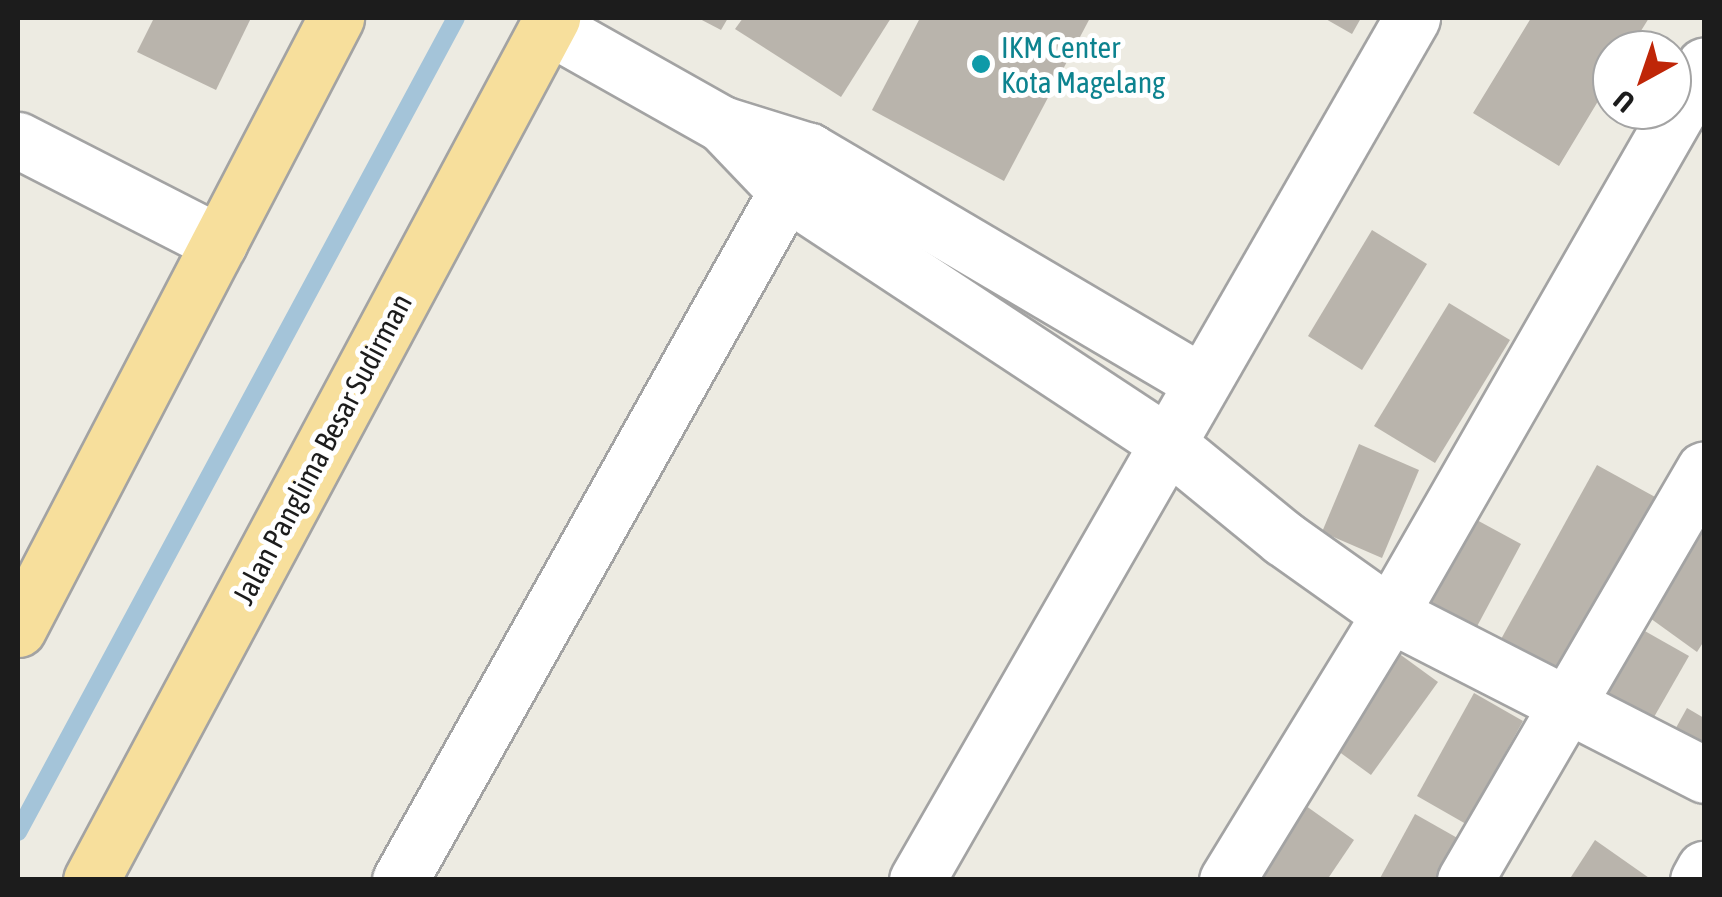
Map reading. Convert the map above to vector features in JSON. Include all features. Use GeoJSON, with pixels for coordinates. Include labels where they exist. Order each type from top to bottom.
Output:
{"type":"FeatureCollection","features":[{"type":"Feature","properties":{"kind":"main road"},"geometry":{"type":"LineString","coordinates":[[18,629],[336,18]]}},
{"type":"Feature","properties":{"kind":"main road","name":"Jalan Panglima Besar Sudirman"},"geometry":{"type":"LineString","coordinates":[[91,880],[550,22]]}},
{"type":"Feature","properties":{"kind":"street"},"geometry":{"type":"LineString","coordinates":[[918,880],[1168,444],[1200,381],[1412,18]]}},
{"type":"Feature","properties":{"kind":"street"},"geometry":{"type":"LineString","coordinates":[[550,22],[798,172],[1168,444],[1282,538],[1390,614],[1704,775]]}},
{"type":"Feature","properties":{"kind":"street"},"geometry":{"type":"LineString","coordinates":[[1226,880],[1390,614],[1704,66]]}},
{"type":"Feature","properties":{"kind":"street"},"geometry":{"type":"LineString","coordinates":[[18,140],[218,242]]}},
{"type":"Feature","properties":{"kind":"street"},"geometry":{"type":"LineString","coordinates":[[798,172],[1200,381]]}},
{"type":"Feature","properties":{"kind":"street"},"geometry":{"type":"LineString","coordinates":[[400,880],[798,172]]}},
{"type":"Feature","properties":{"kind":"street"},"geometry":{"type":"LineString","coordinates":[[1464,880],[1570,705],[1704,470]]}},
{"type":"Feature","properties":{"kind":"street"},"geometry":{"type":"LineString","coordinates":[[1698,880],[1704,868]]}},
{"type":"Feature","properties":{"kind":"building"},"geometry":{"type":"Polygon","coordinates":[[[154,18],[251,18],[216,90],[137,52],[154,18]]]}},
{"type":"Feature","properties":{"kind":"building"},"geometry":{"type":"Polygon","coordinates":[[[698,18],[728,18],[721,30],[698,18]]]}},
{"type":"Feature","properties":{"kind":"building"},"geometry":{"type":"Polygon","coordinates":[[[743,18],[891,18],[841,97],[735,29],[743,18]]]}},
{"type":"Feature","properties":{"kind":"building","name":"IKM Center Kota Magelang"},"geometry":{"type":"Polygon","coordinates":[[[920,18],[1090,18],[1004,181],[872,110],[920,18]]]}},
{"type":"Feature","properties":{"kind":"building"},"geometry":{"type":"Polygon","coordinates":[[[1324,18],[1361,18],[1352,34],[1324,18]]]}},
{"type":"Feature","properties":{"kind":"building"},"geometry":{"type":"Polygon","coordinates":[[[1531,18],[1649,18],[1642,30],[1592,30],[1592,111],[1559,166],[1473,113],[1531,18]]]}},
{"type":"Feature","properties":{"kind":"building"},"geometry":{"type":"Polygon","coordinates":[[[1372,230],[1427,264],[1362,370],[1308,336],[1372,230]]]}},
{"type":"Feature","properties":{"kind":"building"},"geometry":{"type":"Polygon","coordinates":[[[1449,303],[1510,340],[1435,463],[1374,426],[1449,303]]]}},
{"type":"Feature","properties":{"kind":"building"},"geometry":{"type":"Polygon","coordinates":[[[1359,444],[1419,470],[1382,558],[1322,532],[1359,444]]]}},
{"type":"Feature","properties":{"kind":"building"},"geometry":{"type":"Polygon","coordinates":[[[1597,465],[1666,503],[1569,680],[1500,641],[1597,465]]]}},
{"type":"Feature","properties":{"kind":"building"},"geometry":{"type":"Polygon","coordinates":[[[1462,512],[1521,544],[1474,632],[1415,600],[1462,512]]]}},
{"type":"Feature","properties":{"kind":"building"},"geometry":{"type":"Polygon","coordinates":[[[1704,527],[1704,641],[1697,652],[1643,613],[1704,527]]]}},
{"type":"Feature","properties":{"kind":"building"},"geometry":{"type":"Polygon","coordinates":[[[1643,630],[1689,656],[1646,731],[1600,705],[1643,630]]]}},
{"type":"Feature","properties":{"kind":"building"},"geometry":{"type":"Polygon","coordinates":[[[1394,650],[1438,682],[1371,775],[1327,743],[1394,650]]]}},
{"type":"Feature","properties":{"kind":"building"},"geometry":{"type":"Polygon","coordinates":[[[1474,693],[1523,721],[1466,824],[1417,796],[1474,693]]]}},
{"type":"Feature","properties":{"kind":"building"},"geometry":{"type":"Polygon","coordinates":[[[1687,708],[1704,718],[1704,765],[1667,744],[1687,708]]]}},
{"type":"Feature","properties":{"kind":"building"},"geometry":{"type":"Polygon","coordinates":[[[1292,796],[1354,840],[1327,880],[1255,880],[1292,796]]]}},
{"type":"Feature","properties":{"kind":"building"},"geometry":{"type":"Polygon","coordinates":[[[1415,814],[1468,844],[1449,880],[1379,880],[1415,814]]]}},
{"type":"Feature","properties":{"kind":"building"},"geometry":{"type":"Polygon","coordinates":[[[1595,840],[1652,880],[1569,880],[1595,840]]]}},
{"type":"Feature","properties":{"kind":"waterway"},"geometry":{"type":"LineString","coordinates":[[18,832],[456,18]]}},
{"type":"Feature","properties":{"kind":"place","name":"IKM Center Kota Magelang"},"geometry":{"type":"Point","coordinates":[981,64]}}]}
